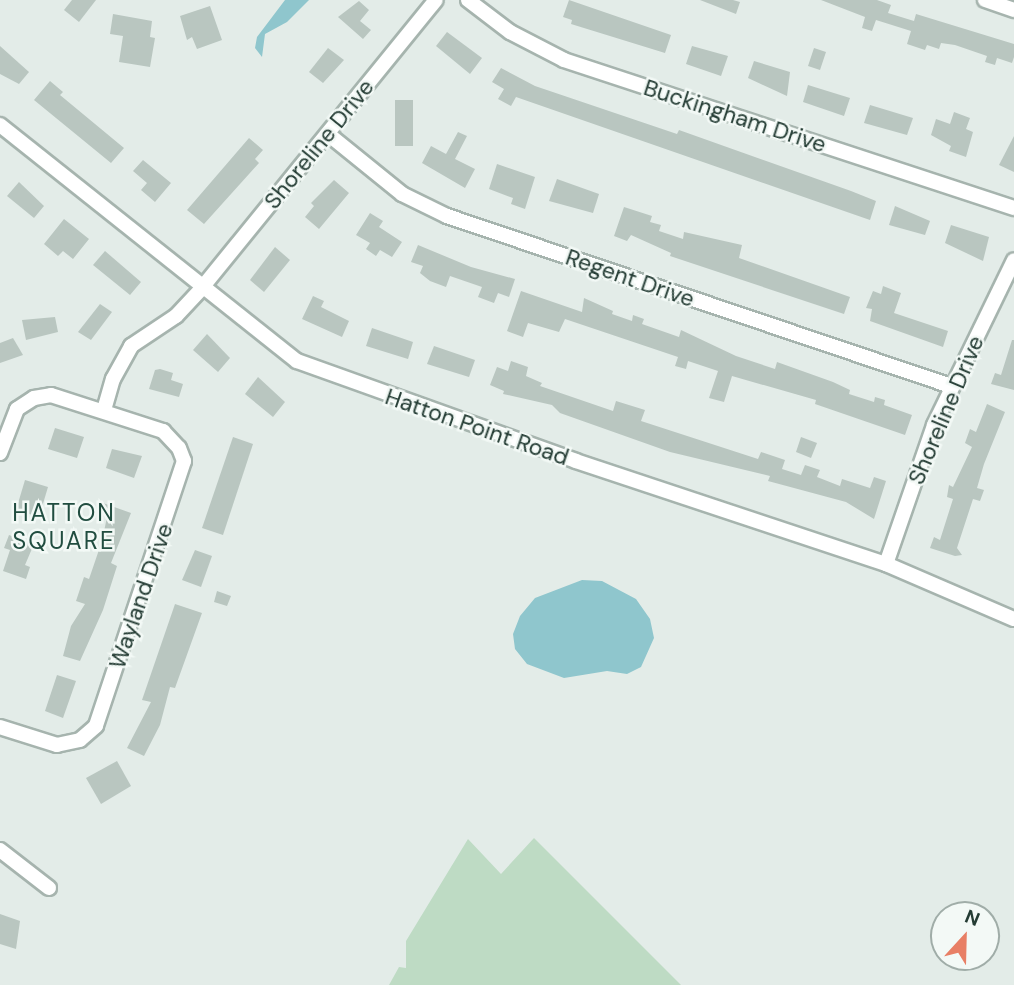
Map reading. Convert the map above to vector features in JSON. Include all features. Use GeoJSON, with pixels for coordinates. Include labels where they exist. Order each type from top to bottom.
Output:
{"type":"FeatureCollection","features":[{"type":"Feature","properties":{"kind":"street","name":"Shoreline Drive"},"geometry":{"type":"LineString","coordinates":[[201,289],[436,0]]}},
{"type":"Feature","properties":{"kind":"street","name":"Buckingham Drive"},"geometry":{"type":"LineString","coordinates":[[468,0],[510,32],[564,60],[1014,208]]}},
{"type":"Feature","properties":{"kind":"street"},"geometry":{"type":"LineString","coordinates":[[985,0],[1014,10]]}},
{"type":"Feature","properties":{"kind":"street","name":"Hatton Point Road"},"geometry":{"type":"LineString","coordinates":[[0,125],[274,347],[321,372],[886,564],[1014,619]]}},
{"type":"Feature","properties":{"kind":"street","name":"Regent Drive"},"geometry":{"type":"LineString","coordinates":[[328,134],[402,194],[447,216],[951,386]]}},
{"type":"Feature","properties":{"kind":"street","name":"Shoreline Drive"},"geometry":{"type":"LineString","coordinates":[[886,564],[951,386],[1014,260]]}},
{"type":"Feature","properties":{"kind":"street"},"geometry":{"type":"LineString","coordinates":[[104,410],[113,379],[131,346],[176,316],[201,289]]}},
{"type":"Feature","properties":{"kind":"street","name":"Wayland Drive"},"geometry":{"type":"LineString","coordinates":[[0,453],[17,409],[34,398],[65,396],[172,438],[184,461],[179,483],[96,726],[80,740],[57,745],[0,727]]}},
{"type":"Feature","properties":{"kind":"street"},"geometry":{"type":"LineString","coordinates":[[0,850],[49,888]]}},
{"type":"Feature","properties":{"kind":"green space"},"geometry":{"type":"Polygon","coordinates":[[[534,838],[681,985],[389,985],[399,967],[406,968],[406,941],[468,839],[501,874],[534,838]]]}},
{"type":"Feature","properties":{"kind":"water"},"geometry":{"type":"Polygon","coordinates":[[[285,0],[309,0],[287,22],[265,34],[262,57],[255,48],[257,37],[285,0]]]}},
{"type":"Feature","properties":{"kind":"water"},"geometry":{"type":"Polygon","coordinates":[[[582,580],[602,581],[636,599],[650,619],[654,638],[641,667],[627,674],[607,671],[564,678],[527,664],[515,649],[513,634],[520,616],[535,598],[582,580]]]}},
{"type":"Feature","properties":{"kind":"building"},"geometry":{"type":"Polygon","coordinates":[[[72,0],[96,0],[79,22],[64,10],[72,0]]]}},
{"type":"Feature","properties":{"kind":"building"},"geometry":{"type":"Polygon","coordinates":[[[569,0],[671,35],[665,53],[571,24],[572,20],[563,17],[569,0]]]}},
{"type":"Feature","properties":{"kind":"building"},"geometry":{"type":"Polygon","coordinates":[[[700,0],[733,0],[740,2],[736,14],[700,0]]]}},
{"type":"Feature","properties":{"kind":"building"},"geometry":{"type":"Polygon","coordinates":[[[821,0],[877,0],[891,5],[888,13],[914,21],[916,14],[1014,44],[1014,57],[1012,63],[997,58],[995,65],[985,62],[987,56],[955,45],[941,43],[939,49],[927,45],[925,50],[907,44],[911,31],[876,20],[872,31],[862,28],[865,17],[821,0]]]}},
{"type":"Feature","properties":{"kind":"building"},"geometry":{"type":"Polygon","coordinates":[[[359,1],[369,10],[360,21],[371,30],[363,39],[338,17],[359,1]]]}},
{"type":"Feature","properties":{"kind":"building"},"geometry":{"type":"Polygon","coordinates":[[[210,6],[222,40],[197,49],[192,37],[187,40],[180,16],[210,6]]]}},
{"type":"Feature","properties":{"kind":"building"},"geometry":{"type":"Polygon","coordinates":[[[113,14],[152,21],[150,37],[155,38],[150,67],[119,62],[123,36],[110,34],[113,14]]]}},
{"type":"Feature","properties":{"kind":"building"},"geometry":{"type":"Polygon","coordinates":[[[447,32],[482,58],[470,74],[436,46],[447,32]]]}},
{"type":"Feature","properties":{"kind":"building"},"geometry":{"type":"Polygon","coordinates":[[[0,46],[29,72],[19,84],[0,74],[0,46]]]}},
{"type":"Feature","properties":{"kind":"building"},"geometry":{"type":"Polygon","coordinates":[[[692,46],[728,56],[721,76],[686,64],[692,46]]]}},
{"type":"Feature","properties":{"kind":"building"},"geometry":{"type":"Polygon","coordinates":[[[328,48],[344,60],[323,83],[309,72],[328,48]]]}},
{"type":"Feature","properties":{"kind":"building"},"geometry":{"type":"Polygon","coordinates":[[[814,48],[826,52],[820,70],[808,66],[814,48]]]}},
{"type":"Feature","properties":{"kind":"building"},"geometry":{"type":"Polygon","coordinates":[[[754,61],[790,72],[787,96],[748,78],[754,61]]]}},
{"type":"Feature","properties":{"kind":"building"},"geometry":{"type":"Polygon","coordinates":[[[501,68],[535,86],[677,134],[679,130],[876,201],[870,220],[516,97],[511,106],[498,99],[504,89],[492,82],[501,68]]]}},
{"type":"Feature","properties":{"kind":"building"},"geometry":{"type":"Polygon","coordinates":[[[50,81],[63,92],[60,95],[124,148],[111,163],[34,100],[50,81]]]}},
{"type":"Feature","properties":{"kind":"building"},"geometry":{"type":"Polygon","coordinates":[[[808,85],[850,98],[844,116],[803,102],[808,85]]]}},
{"type":"Feature","properties":{"kind":"building"},"geometry":{"type":"Polygon","coordinates":[[[395,100],[413,100],[413,146],[395,146],[395,100]]]}},
{"type":"Feature","properties":{"kind":"building"},"geometry":{"type":"Polygon","coordinates":[[[870,105],[913,118],[907,135],[864,123],[870,105]]]}},
{"type":"Feature","properties":{"kind":"building"},"geometry":{"type":"Polygon","coordinates":[[[954,112],[970,118],[966,129],[973,132],[966,157],[949,151],[951,146],[931,135],[936,119],[950,124],[954,112]]]}},
{"type":"Feature","properties":{"kind":"building"},"geometry":{"type":"Polygon","coordinates":[[[458,132],[467,136],[455,159],[475,169],[465,188],[422,163],[431,146],[446,154],[458,132]]]}},
{"type":"Feature","properties":{"kind":"building"},"geometry":{"type":"Polygon","coordinates":[[[1014,136],[1014,172],[999,165],[1014,136]]]}},
{"type":"Feature","properties":{"kind":"building"},"geometry":{"type":"Polygon","coordinates":[[[249,138],[263,150],[255,159],[259,163],[204,224],[187,210],[249,138]]]}},
{"type":"Feature","properties":{"kind":"building"},"geometry":{"type":"Polygon","coordinates":[[[143,160],[171,183],[155,202],[141,190],[147,183],[133,171],[143,160]]]}},
{"type":"Feature","properties":{"kind":"building"},"geometry":{"type":"Polygon","coordinates":[[[497,164],[535,177],[525,209],[511,204],[513,198],[489,189],[497,164]]]}},
{"type":"Feature","properties":{"kind":"building"},"geometry":{"type":"Polygon","coordinates":[[[557,179],[599,194],[593,213],[549,201],[557,179]]]}},
{"type":"Feature","properties":{"kind":"building"},"geometry":{"type":"Polygon","coordinates":[[[334,180],[349,193],[319,229],[305,217],[314,206],[311,203],[334,180]]]}},
{"type":"Feature","properties":{"kind":"building"},"geometry":{"type":"Polygon","coordinates":[[[19,182],[44,206],[34,218],[7,196],[19,182]]]}},
{"type":"Feature","properties":{"kind":"building"},"geometry":{"type":"Polygon","coordinates":[[[895,206],[930,221],[925,235],[889,225],[895,206]]]}},
{"type":"Feature","properties":{"kind":"building"},"geometry":{"type":"Polygon","coordinates":[[[624,207],[652,216],[650,222],[661,225],[659,231],[683,239],[684,232],[742,245],[739,258],[850,297],[844,314],[670,256],[671,253],[631,235],[627,241],[614,236],[624,207]]]}},
{"type":"Feature","properties":{"kind":"building"},"geometry":{"type":"Polygon","coordinates":[[[370,213],[383,221],[379,227],[402,242],[392,257],[380,250],[376,256],[366,249],[370,243],[356,235],[370,213]]]}},
{"type":"Feature","properties":{"kind":"building"},"geometry":{"type":"Polygon","coordinates":[[[64,219],[89,239],[73,259],[63,251],[58,256],[44,244],[64,219]]]}},
{"type":"Feature","properties":{"kind":"building"},"geometry":{"type":"Polygon","coordinates":[[[951,225],[989,237],[983,261],[945,243],[951,225]]]}},
{"type":"Feature","properties":{"kind":"building"},"geometry":{"type":"Polygon","coordinates":[[[418,245],[471,267],[515,279],[509,297],[498,293],[494,303],[478,297],[482,287],[450,276],[446,287],[430,281],[420,273],[423,266],[411,262],[418,245]]]}},
{"type":"Feature","properties":{"kind":"building"},"geometry":{"type":"Polygon","coordinates":[[[275,247],[290,260],[264,292],[250,280],[275,247]]]}},
{"type":"Feature","properties":{"kind":"building"},"geometry":{"type":"Polygon","coordinates":[[[105,251],[141,282],[130,295],[93,265],[105,251]]]}},
{"type":"Feature","properties":{"kind":"building"},"geometry":{"type":"Polygon","coordinates":[[[883,286],[901,293],[894,313],[948,331],[943,347],[870,321],[872,309],[866,308],[873,291],[881,294],[883,286]]]}},
{"type":"Feature","properties":{"kind":"building"},"geometry":{"type":"Polygon","coordinates":[[[521,291],[582,312],[584,298],[613,311],[612,314],[632,321],[633,315],[644,319],[642,324],[679,337],[681,330],[736,356],[775,369],[777,362],[833,382],[850,390],[849,394],[874,402],[875,397],[885,400],[884,405],[912,415],[905,435],[815,404],[816,400],[732,376],[724,402],[709,398],[718,371],[688,361],[686,369],[675,366],[678,357],[565,319],[559,332],[528,323],[523,337],[507,331],[521,291]]]}},
{"type":"Feature","properties":{"kind":"building"},"geometry":{"type":"Polygon","coordinates":[[[313,296],[324,301],[321,307],[349,321],[342,337],[302,319],[313,296]]]}},
{"type":"Feature","properties":{"kind":"building"},"geometry":{"type":"Polygon","coordinates":[[[100,304],[112,312],[91,340],[78,332],[100,304]]]}},
{"type":"Feature","properties":{"kind":"building"},"geometry":{"type":"Polygon","coordinates":[[[55,317],[58,332],[26,340],[22,320],[55,317]]]}},
{"type":"Feature","properties":{"kind":"building"},"geometry":{"type":"Polygon","coordinates":[[[372,328],[413,342],[408,359],[366,346],[372,328]]]}},
{"type":"Feature","properties":{"kind":"building"},"geometry":{"type":"Polygon","coordinates":[[[207,334],[230,358],[218,372],[193,350],[207,334]]]}},
{"type":"Feature","properties":{"kind":"building"},"geometry":{"type":"Polygon","coordinates":[[[13,338],[23,355],[0,363],[0,343],[13,338]]]}},
{"type":"Feature","properties":{"kind":"building"},"geometry":{"type":"Polygon","coordinates":[[[1012,340],[1014,390],[991,384],[995,373],[1001,375],[1012,340]]]}},
{"type":"Feature","properties":{"kind":"building"},"geometry":{"type":"Polygon","coordinates":[[[434,346],[475,360],[469,377],[427,364],[434,346]]]}},
{"type":"Feature","properties":{"kind":"building"},"geometry":{"type":"Polygon","coordinates":[[[511,361],[528,367],[526,376],[542,383],[540,386],[613,411],[616,401],[645,410],[641,421],[758,459],[761,452],[785,460],[782,469],[801,475],[805,465],[820,470],[817,477],[840,486],[842,479],[870,488],[874,477],[886,481],[874,519],[846,502],[768,481],[770,476],[670,452],[560,413],[552,405],[503,394],[504,391],[490,385],[497,367],[508,371],[511,361]]]}},
{"type":"Feature","properties":{"kind":"building"},"geometry":{"type":"Polygon","coordinates":[[[155,370],[173,373],[171,380],[183,384],[179,397],[149,389],[155,370]]]}},
{"type":"Feature","properties":{"kind":"building"},"geometry":{"type":"Polygon","coordinates":[[[258,377],[285,402],[273,417],[245,394],[258,377]]]}},
{"type":"Feature","properties":{"kind":"building"},"geometry":{"type":"Polygon","coordinates":[[[987,404],[1005,412],[977,488],[984,490],[980,501],[973,499],[957,548],[962,555],[955,556],[930,548],[934,537],[940,540],[953,499],[947,497],[949,485],[953,487],[972,447],[965,443],[970,429],[976,432],[987,404]]]}},
{"type":"Feature","properties":{"kind":"building"},"geometry":{"type":"Polygon","coordinates":[[[55,428],[84,437],[77,458],[48,449],[55,428]]]}},
{"type":"Feature","properties":{"kind":"building"},"geometry":{"type":"Polygon","coordinates":[[[233,437],[253,444],[223,535],[202,528],[233,437]]]}},
{"type":"Feature","properties":{"kind":"building"},"geometry":{"type":"Polygon","coordinates":[[[801,437],[817,443],[811,458],[796,452],[801,437]]]}},
{"type":"Feature","properties":{"kind":"building"},"geometry":{"type":"Polygon","coordinates":[[[112,449],[142,456],[134,478],[106,468],[112,449]]]}},
{"type":"Feature","properties":{"kind":"building"},"geometry":{"type":"Polygon","coordinates":[[[25,480],[48,487],[39,517],[16,510],[25,480]]]}},
{"type":"Feature","properties":{"kind":"building"},"geometry":{"type":"Polygon","coordinates":[[[103,503],[131,513],[111,563],[117,566],[103,610],[80,661],[63,656],[71,626],[85,604],[76,601],[84,577],[89,579],[102,541],[107,517],[99,515],[103,503]]]}},
{"type":"Feature","properties":{"kind":"building"},"geometry":{"type":"Polygon","coordinates":[[[9,535],[34,544],[25,565],[30,567],[26,579],[3,571],[10,550],[4,548],[9,535]]]}},
{"type":"Feature","properties":{"kind":"building"},"geometry":{"type":"Polygon","coordinates":[[[195,550],[212,556],[201,587],[182,580],[195,550]]]}},
{"type":"Feature","properties":{"kind":"building"},"geometry":{"type":"Polygon","coordinates":[[[217,591],[231,596],[227,606],[214,602],[217,591]]]}},
{"type":"Feature","properties":{"kind":"building"},"geometry":{"type":"Polygon","coordinates":[[[175,604],[202,613],[175,688],[170,687],[160,725],[144,756],[127,748],[151,702],[142,700],[175,604]]]}},
{"type":"Feature","properties":{"kind":"building"},"geometry":{"type":"Polygon","coordinates":[[[57,675],[76,681],[63,718],[45,711],[57,675]]]}},
{"type":"Feature","properties":{"kind":"building"},"geometry":{"type":"Polygon","coordinates":[[[117,761],[131,786],[101,804],[86,778],[117,761]]]}},
{"type":"Feature","properties":{"kind":"building"},"geometry":{"type":"Polygon","coordinates":[[[0,914],[20,921],[16,949],[0,944],[0,914]]]}},
{"type":"Feature","properties":{"kind":"district","name":"HATTON SQUARE"},"geometry":{"type":"Point","coordinates":[64,527]}}]}
